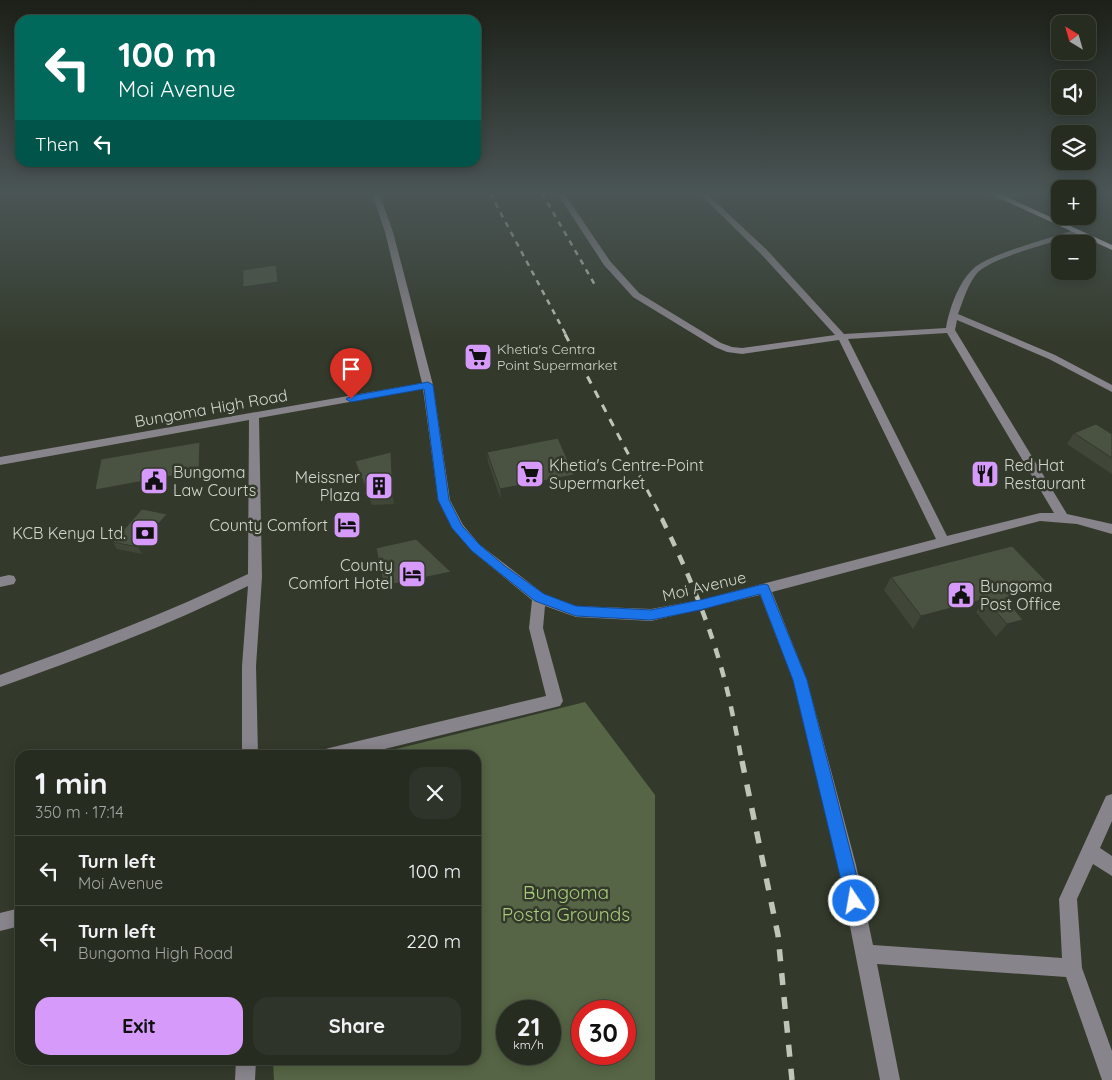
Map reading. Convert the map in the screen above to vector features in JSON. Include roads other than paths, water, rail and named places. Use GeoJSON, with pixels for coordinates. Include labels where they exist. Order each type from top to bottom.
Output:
{"type":"FeatureCollection","features":[{"type":"Feature","properties":{"kind":"street","name":"Moi Avenue"},"geometry":{"type":"LineString","coordinates":[[393,243],[428,385],[444,500],[458,528],[495,565],[539,598],[576,611],[651,615],[700,605],[1040,517],[1063,517],[1097,523],[1112,529]]}},
{"type":"Feature","properties":{"kind":"street"},"geometry":{"type":"LineString","coordinates":[[594,243],[607,263],[636,295],[718,346],[730,350],[742,351],[842,337],[950,330]]}},
{"type":"Feature","properties":{"kind":"street"},"geometry":{"type":"LineString","coordinates":[[755,243],[842,337],[944,542]]}},
{"type":"Feature","properties":{"kind":"street"},"geometry":{"type":"LineString","coordinates":[[1044,243],[994,261],[976,270],[952,315],[950,330],[1063,517]]}},
{"type":"Feature","properties":{"kind":"street"},"geometry":{"type":"LineString","coordinates":[[952,315],[1052,357],[1112,389]]}},
{"type":"Feature","properties":{"kind":"street","name":"Bungoma High Road"},"geometry":{"type":"LineString","coordinates":[[0,461],[428,385]]}},
{"type":"Feature","properties":{"kind":"street"},"geometry":{"type":"LineString","coordinates":[[250,750],[249,666],[254,578],[254,417]]}},
{"type":"Feature","properties":{"kind":"street"},"geometry":{"type":"LineString","coordinates":[[0,681],[116,639],[199,604],[254,578]]}},
{"type":"Feature","properties":{"kind":"street"},"geometry":{"type":"LineString","coordinates":[[764,588],[800,680],[847,865],[890,1080]]}},
{"type":"Feature","properties":{"kind":"street"},"geometry":{"type":"LineString","coordinates":[[350,750],[555,701],[536,628],[539,598]]}},
{"type":"Feature","properties":{"kind":"street"},"geometry":{"type":"LineString","coordinates":[[1112,802],[1068,899],[1072,968],[1112,1080]]}},
{"type":"Feature","properties":{"kind":"street"},"geometry":{"type":"LineString","coordinates":[[1090,852],[1112,867]]}},
{"type":"Feature","properties":{"kind":"street"},"geometry":{"type":"LineString","coordinates":[[0,922],[15,918]]}},
{"type":"Feature","properties":{"kind":"street"},"geometry":{"type":"LineString","coordinates":[[866,954],[1072,968]]}},
{"type":"Feature","properties":{"kind":"street"},"geometry":{"type":"LineString","coordinates":[[245,1080],[246,1065]]}},
{"type":"Feature","properties":{"kind":"railway"},"geometry":{"type":"LineString","coordinates":[[517,243],[566,335]]}},
{"type":"Feature","properties":{"kind":"railway"},"geometry":{"type":"LineString","coordinates":[[571,243],[595,285]]}},
{"type":"Feature","properties":{"kind":"railway"},"geometry":{"type":"LineString","coordinates":[[565,334],[663,520]]}},
{"type":"Feature","properties":{"kind":"railway"},"geometry":{"type":"LineString","coordinates":[[662,519],[692,584],[717,652],[729,698],[742,762]]}},
{"type":"Feature","properties":{"kind":"railway"},"geometry":{"type":"LineString","coordinates":[[742,761],[778,935],[792,1080]]}},
{"type":"Feature","properties":{"kind":"place","name":"Khetia's Centra Point Supermarket"},"geometry":{"type":"Point","coordinates":[478,357]}},
{"type":"Feature","properties":{"kind":"place","name":"Khetia's Centre-Point Supermarket"},"geometry":{"type":"Point","coordinates":[530,474]}},
{"type":"Feature","properties":{"kind":"place","name":"Red Hat Restaurant"},"geometry":{"type":"Point","coordinates":[985,474]}},
{"type":"Feature","properties":{"kind":"place","name":"Bungoma Law Courts"},"geometry":{"type":"Point","coordinates":[154,481]}},
{"type":"Feature","properties":{"kind":"place","name":"Meissner Plaza"},"geometry":{"type":"Point","coordinates":[379,486]}},
{"type":"Feature","properties":{"kind":"place","name":"County Comfort"},"geometry":{"type":"Point","coordinates":[347,525]}},
{"type":"Feature","properties":{"kind":"place","name":"KCB Kenya Ltd."},"geometry":{"type":"Point","coordinates":[145,533]}},
{"type":"Feature","properties":{"kind":"place","name":"County Comfort Hotel"},"geometry":{"type":"Point","coordinates":[412,574]}},
{"type":"Feature","properties":{"kind":"place","name":"Bungoma Post Office"},"geometry":{"type":"Point","coordinates":[961,595]}},
{"type":"Feature","properties":{"kind":"park label","name":"Bungoma Posta Grounds"},"geometry":{"type":"Point","coordinates":[566,903]}}]}
